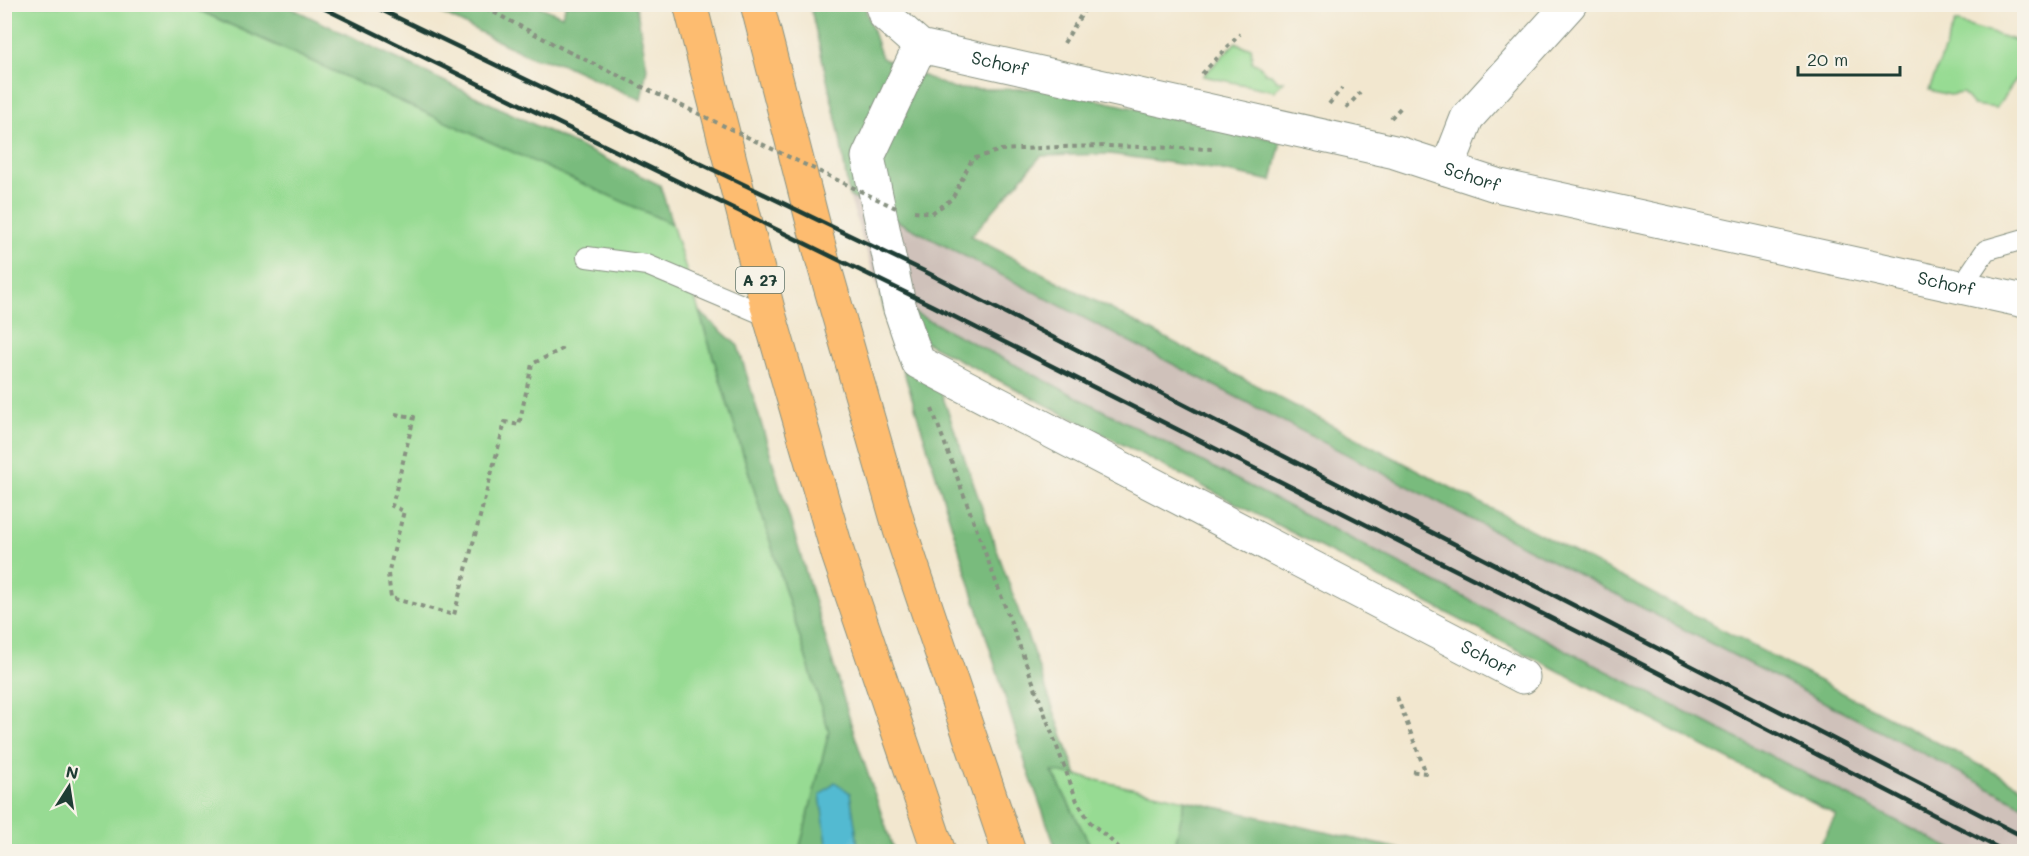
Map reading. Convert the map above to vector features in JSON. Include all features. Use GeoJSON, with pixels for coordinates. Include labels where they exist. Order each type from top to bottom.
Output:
{"type":"FeatureCollection","features":[{"type":"Feature","properties":{"kind":"highway","name":"A 27"},"geometry":{"type":"LineString","coordinates":[[690,4],[770,317],[838,554],[939,852]]}},
{"type":"Feature","properties":{"kind":"highway"},"geometry":{"type":"LineString","coordinates":[[757,4],[822,258],[900,530],[1009,852]]}},
{"type":"Feature","properties":{"kind":"street","name":"Schorf"},"geometry":{"type":"LineString","coordinates":[[881,4],[885,15],[920,46],[1395,152],[1496,185],[2025,301]]}},
{"type":"Feature","properties":{"kind":"street"},"geometry":{"type":"LineString","coordinates":[[1447,169],[1467,118],[1570,4]]}},
{"type":"Feature","properties":{"kind":"street"},"geometry":{"type":"LineString","coordinates":[[918,362],[900,309],[868,157],[920,46]]}},
{"type":"Feature","properties":{"kind":"street","name":"Schorf"},"geometry":{"type":"LineString","coordinates":[[918,362],[1523,677]]}},
{"type":"Feature","properties":{"kind":"lane"},"geometry":{"type":"LineString","coordinates":[[1961,287],[1986,250],[2025,239]]}},
{"type":"Feature","properties":{"kind":"lane"},"geometry":{"type":"LineString","coordinates":[[587,257],[646,265],[770,317]]}},
{"type":"Feature","properties":{"kind":"path"},"geometry":{"type":"LineString","coordinates":[[478,4],[567,51],[898,209]]}},
{"type":"Feature","properties":{"kind":"path"},"geometry":{"type":"LineString","coordinates":[[1042,73],[1073,30],[1088,4]]}},
{"type":"Feature","properties":{"kind":"path"},"geometry":{"type":"LineString","coordinates":[[1174,102],[1240,34]]}},
{"type":"Feature","properties":{"kind":"path"},"geometry":{"type":"LineString","coordinates":[[910,211],[932,213],[952,199],[972,159],[1000,150],[1105,146],[1221,149]]}},
{"type":"Feature","properties":{"kind":"path"},"geometry":{"type":"LineString","coordinates":[[395,414],[414,417],[392,506],[404,511],[388,574],[392,598],[454,615],[505,422],[519,424],[532,364],[564,348]]}},
{"type":"Feature","properties":{"kind":"path"},"geometry":{"type":"LineString","coordinates":[[918,362],[940,432],[1077,801],[1090,822],[1124,852]]}},
{"type":"Feature","properties":{"kind":"path"},"geometry":{"type":"LineString","coordinates":[[1396,697],[1426,773],[1409,771]]}},
{"type":"Feature","properties":{"kind":"shaded area"},"geometry":{"type":"Polygon","coordinates":[[[849,196],[2024,806],[2024,851],[1955,851],[880,295],[849,196]]]}},
{"type":"Feature","properties":{"kind":"green space"},"geometry":{"type":"Polygon","coordinates":[[[5,5],[187,5],[672,224],[829,732],[799,851],[5,851],[5,5]]]}},
{"type":"Feature","properties":{"kind":"green space"},"geometry":{"type":"Polygon","coordinates":[[[187,5],[285,5],[660,185],[672,224],[187,5]]]}},
{"type":"Feature","properties":{"kind":"green space"},"geometry":{"type":"Polygon","coordinates":[[[425,5],[536,5],[562,16],[566,5],[636,5],[647,68],[641,100],[560,63],[533,58],[425,5]]]}},
{"type":"Feature","properties":{"kind":"green space"},"geometry":{"type":"Polygon","coordinates":[[[810,5],[864,5],[882,58],[954,89],[1049,89],[1281,141],[1272,181],[1213,169],[1110,154],[1041,156],[971,236],[2024,788],[2024,806],[849,196],[839,132],[810,5]]]}},
{"type":"Feature","properties":{"kind":"green space"},"geometry":{"type":"Polygon","coordinates":[[[1955,22],[2024,43],[2022,63],[2017,78],[1996,108],[1973,105],[1963,93],[1949,95],[1929,90],[1955,22]]]}},
{"type":"Feature","properties":{"kind":"green space"},"geometry":{"type":"Polygon","coordinates":[[[1236,42],[1244,47],[1251,47],[1252,62],[1260,66],[1265,73],[1271,74],[1277,81],[1284,81],[1274,91],[1203,76],[1236,42]]]}},
{"type":"Feature","properties":{"kind":"green space"},"geometry":{"type":"Polygon","coordinates":[[[880,295],[1955,851],[1817,851],[1836,815],[923,341],[1077,776],[1052,771],[1093,851],[1057,851],[1027,768],[880,295]]]}},
{"type":"Feature","properties":{"kind":"green space"},"geometry":{"type":"Polygon","coordinates":[[[699,311],[738,346],[852,727],[894,851],[799,851],[829,732],[699,311]]]}},
{"type":"Feature","properties":{"kind":"green space"},"geometry":{"type":"Polygon","coordinates":[[[1052,770],[1185,800],[1176,841],[1210,851],[1093,851],[1052,770]]]}},
{"type":"Feature","properties":{"kind":"green space"},"geometry":{"type":"Polygon","coordinates":[[[1185,800],[1408,851],[1210,852],[1176,841],[1185,800]]]}},
{"type":"Feature","properties":{"kind":"water"},"geometry":{"type":"Polygon","coordinates":[[[835,782],[850,793],[859,851],[828,851],[820,795],[835,782]]]}},
{"type":"Feature","properties":{"kind":"railway"},"geometry":{"type":"LineString","coordinates":[[315,4],[933,306],[1624,655],[2006,852]]}},
{"type":"Feature","properties":{"kind":"railway"},"geometry":{"type":"LineString","coordinates":[[369,4],[926,272],[2024,837]]}}]}
